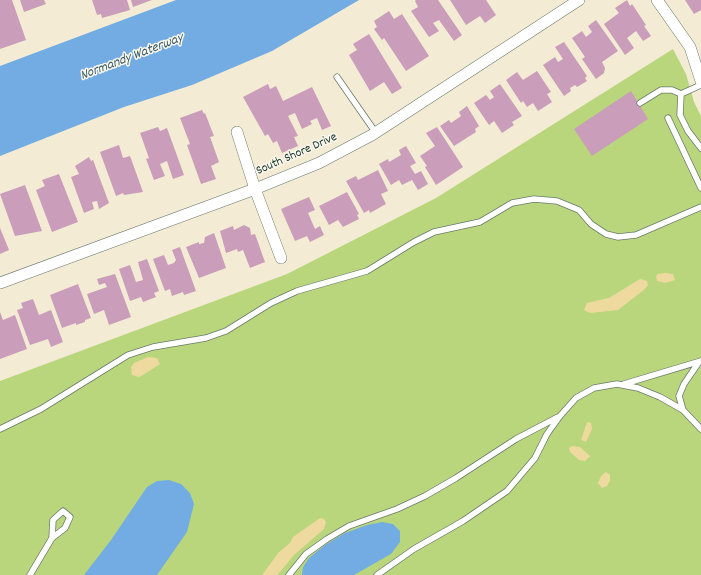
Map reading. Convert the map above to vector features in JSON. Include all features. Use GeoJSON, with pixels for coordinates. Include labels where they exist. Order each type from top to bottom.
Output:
{"type":"FeatureCollection","features":[{"type":"Feature","properties":{"kind":"street","name":"South Shore Drive"},"geometry":{"type":"LineString","coordinates":[[0,283],[255,189],[318,163],[376,133],[580,0]]}},
{"type":"Feature","properties":{"kind":"street"},"geometry":{"type":"LineString","coordinates":[[657,0],[690,47],[701,81]]}},
{"type":"Feature","properties":{"kind":"street"},"geometry":{"type":"LineString","coordinates":[[237,132],[255,189],[281,258]]}},
{"type":"Feature","properties":{"kind":"lane"},"geometry":{"type":"LineString","coordinates":[[338,77],[376,133]]}},
{"type":"Feature","properties":{"kind":"lane"},"geometry":{"type":"LineString","coordinates":[[640,103],[661,90],[672,90],[681,94],[701,85]]}},
{"type":"Feature","properties":{"kind":"lane"},"geometry":{"type":"LineString","coordinates":[[681,94],[680,115],[688,131],[701,148]]}},
{"type":"Feature","properties":{"kind":"lane"},"geometry":{"type":"LineString","coordinates":[[668,118],[701,188]]}},
{"type":"Feature","properties":{"kind":"lane"},"geometry":{"type":"LineString","coordinates":[[0,429],[40,409],[128,355],[153,347],[206,338],[226,331],[271,303],[297,291],[367,271],[414,242],[434,232],[480,222],[512,204],[534,199],[558,201],[579,210],[591,224],[606,234],[618,237],[636,235],[701,207]]}},
{"type":"Feature","properties":{"kind":"lane"},"geometry":{"type":"LineString","coordinates":[[378,575],[390,568],[414,549],[464,521],[506,491],[535,458],[547,434],[576,398],[594,388],[622,385],[700,362]]}},
{"type":"Feature","properties":{"kind":"lane"},"geometry":{"type":"LineString","coordinates":[[683,410],[679,396],[684,384],[700,362]]}},
{"type":"Feature","properties":{"kind":"lane"},"geometry":{"type":"LineString","coordinates":[[622,385],[638,388],[660,397],[683,410],[701,429]]}},
{"type":"Feature","properties":{"kind":"lane"},"geometry":{"type":"LineString","coordinates":[[289,575],[306,554],[327,538],[349,526],[397,509],[425,496],[456,478],[516,439],[560,416]]}},
{"type":"Feature","properties":{"kind":"lane"},"geometry":{"type":"LineString","coordinates":[[30,575],[52,538],[65,528],[70,517],[63,511],[53,520],[52,538]]}},
{"type":"Feature","properties":{"kind":"green space"},"geometry":{"type":"Polygon","coordinates":[[[673,49],[686,74],[694,102],[701,116],[701,575],[0,575],[0,381],[287,274],[436,198],[673,49]]]}},
{"type":"Feature","properties":{"kind":"sand"},"geometry":{"type":"Polygon","coordinates":[[[658,274],[673,274],[675,280],[665,283],[657,281],[656,276],[658,274]]]}},
{"type":"Feature","properties":{"kind":"sand"},"geometry":{"type":"Polygon","coordinates":[[[640,279],[647,281],[648,285],[618,310],[590,313],[584,310],[587,303],[609,298],[640,279]]]}},
{"type":"Feature","properties":{"kind":"sand"},"geometry":{"type":"Polygon","coordinates":[[[148,357],[157,358],[160,364],[139,377],[132,375],[131,367],[134,363],[148,357]]]}},
{"type":"Feature","properties":{"kind":"sand"},"geometry":{"type":"Polygon","coordinates":[[[587,422],[591,423],[592,429],[586,442],[581,440],[587,422]]]}},
{"type":"Feature","properties":{"kind":"sand"},"geometry":{"type":"Polygon","coordinates":[[[572,446],[580,447],[590,456],[585,461],[579,460],[570,452],[569,448],[572,446]]]}},
{"type":"Feature","properties":{"kind":"sand"},"geometry":{"type":"Polygon","coordinates":[[[606,472],[610,475],[610,481],[607,486],[602,488],[598,483],[601,476],[606,472]]]}},
{"type":"Feature","properties":{"kind":"sand"},"geometry":{"type":"Polygon","coordinates":[[[320,518],[324,519],[326,522],[324,529],[294,555],[277,575],[262,575],[279,552],[290,543],[293,537],[320,518]]]}},
{"type":"Feature","properties":{"kind":"water","name":"Normandy Waterway"},"geometry":{"type":"Polygon","coordinates":[[[176,0],[359,0],[272,51],[192,85],[124,107],[0,156],[0,66],[176,0]]]}},
{"type":"Feature","properties":{"kind":"water"},"geometry":{"type":"Polygon","coordinates":[[[169,480],[181,484],[190,493],[194,504],[187,532],[157,575],[84,575],[111,540],[147,487],[157,481],[169,480]]]}},
{"type":"Feature","properties":{"kind":"water"},"geometry":{"type":"Polygon","coordinates":[[[382,522],[393,524],[400,531],[400,542],[391,554],[354,575],[302,575],[303,567],[309,558],[325,545],[345,533],[367,525],[382,522]]]}},
{"type":"Feature","properties":{"kind":"building"},"geometry":{"type":"Polygon","coordinates":[[[0,0],[12,0],[26,40],[0,49],[0,0]]]}},
{"type":"Feature","properties":{"kind":"building"},"geometry":{"type":"Polygon","coordinates":[[[20,0],[44,0],[46,4],[24,12],[20,0]]]}},
{"type":"Feature","properties":{"kind":"building"},"geometry":{"type":"Polygon","coordinates":[[[92,0],[127,0],[130,10],[102,18],[101,14],[97,15],[92,0]]]}},
{"type":"Feature","properties":{"kind":"building"},"geometry":{"type":"Polygon","coordinates":[[[131,0],[152,0],[133,7],[131,0]]]}},
{"type":"Feature","properties":{"kind":"building"},"geometry":{"type":"Polygon","coordinates":[[[438,0],[462,35],[454,41],[439,20],[433,23],[439,31],[429,37],[411,11],[418,7],[415,1],[438,0]]]}},
{"type":"Feature","properties":{"kind":"building"},"geometry":{"type":"Polygon","coordinates":[[[450,0],[486,0],[496,15],[485,23],[480,16],[466,25],[450,0]]]}},
{"type":"Feature","properties":{"kind":"building"},"geometry":{"type":"Polygon","coordinates":[[[627,0],[630,6],[632,4],[646,25],[644,26],[651,36],[643,41],[636,31],[627,38],[634,48],[625,55],[604,24],[619,13],[615,8],[627,0]]]}},
{"type":"Feature","properties":{"kind":"building"},"geometry":{"type":"Polygon","coordinates":[[[685,0],[701,0],[701,10],[694,14],[685,0]]]}},
{"type":"Feature","properties":{"kind":"building"},"geometry":{"type":"Polygon","coordinates":[[[389,11],[394,19],[402,14],[429,56],[406,71],[384,38],[382,40],[374,29],[377,27],[374,21],[389,11]]]}},
{"type":"Feature","properties":{"kind":"building"},"geometry":{"type":"Polygon","coordinates":[[[596,20],[618,51],[602,62],[605,68],[604,73],[596,79],[582,59],[585,57],[572,38],[582,31],[586,37],[592,32],[588,26],[596,20]]]}},
{"type":"Feature","properties":{"kind":"building"},"geometry":{"type":"Polygon","coordinates":[[[369,34],[402,88],[392,94],[384,82],[370,91],[349,55],[357,50],[353,44],[369,34]]]}},
{"type":"Feature","properties":{"kind":"building"},"geometry":{"type":"Polygon","coordinates":[[[564,42],[587,76],[585,78],[587,81],[577,87],[575,85],[570,88],[571,91],[564,96],[543,65],[555,57],[558,62],[563,59],[555,47],[564,42]]]}},
{"type":"Feature","properties":{"kind":"building"},"geometry":{"type":"Polygon","coordinates":[[[537,71],[551,92],[547,94],[552,102],[538,111],[533,103],[527,107],[523,101],[521,103],[506,80],[517,72],[523,80],[537,71]]]}},
{"type":"Feature","properties":{"kind":"building"},"geometry":{"type":"Polygon","coordinates":[[[268,84],[270,89],[276,86],[283,101],[312,87],[331,126],[322,130],[317,118],[310,121],[312,124],[302,129],[295,113],[288,116],[298,136],[294,137],[298,146],[282,153],[277,141],[273,143],[268,134],[265,136],[243,97],[268,84]]]}},
{"type":"Feature","properties":{"kind":"building"},"geometry":{"type":"Polygon","coordinates":[[[500,84],[522,116],[512,122],[514,125],[502,133],[494,121],[489,125],[474,103],[486,95],[490,100],[494,97],[490,91],[500,84]]]}},
{"type":"Feature","properties":{"kind":"building"},"geometry":{"type":"Polygon","coordinates":[[[631,91],[648,119],[592,156],[574,129],[631,91]]]}},
{"type":"Feature","properties":{"kind":"building"},"geometry":{"type":"Polygon","coordinates":[[[467,106],[479,126],[475,129],[476,132],[454,146],[440,126],[449,120],[451,123],[461,116],[459,112],[467,106]]]}},
{"type":"Feature","properties":{"kind":"building"},"geometry":{"type":"Polygon","coordinates":[[[202,110],[204,114],[205,113],[214,136],[210,137],[219,162],[211,166],[216,179],[201,184],[187,145],[190,144],[180,118],[202,110]]]}},
{"type":"Feature","properties":{"kind":"building"},"geometry":{"type":"Polygon","coordinates":[[[158,127],[160,131],[167,128],[184,175],[173,179],[167,161],[160,164],[165,176],[154,180],[146,159],[149,158],[140,133],[158,127]]]}},
{"type":"Feature","properties":{"kind":"building"},"geometry":{"type":"Polygon","coordinates":[[[437,127],[463,167],[436,185],[425,167],[427,166],[420,156],[435,146],[426,133],[437,127]]]}},
{"type":"Feature","properties":{"kind":"building"},"geometry":{"type":"Polygon","coordinates":[[[119,145],[123,158],[130,156],[143,192],[124,195],[123,193],[116,196],[100,152],[119,145]]]}},
{"type":"Feature","properties":{"kind":"building"},"geometry":{"type":"Polygon","coordinates":[[[406,146],[416,163],[410,166],[415,174],[421,171],[428,184],[418,190],[412,180],[402,185],[399,180],[391,185],[379,164],[388,159],[389,162],[401,155],[399,150],[406,146]]]}},
{"type":"Feature","properties":{"kind":"building"},"geometry":{"type":"Polygon","coordinates":[[[89,157],[91,161],[93,160],[109,203],[99,209],[97,201],[92,202],[94,209],[84,213],[71,177],[79,174],[75,166],[89,157]]]}},
{"type":"Feature","properties":{"kind":"building"},"geometry":{"type":"Polygon","coordinates":[[[378,170],[388,191],[381,194],[386,204],[370,213],[369,210],[364,213],[346,181],[356,176],[358,180],[378,170]]]}},
{"type":"Feature","properties":{"kind":"building"},"geometry":{"type":"Polygon","coordinates":[[[59,174],[78,222],[52,232],[36,190],[45,186],[42,180],[59,174]]]}},
{"type":"Feature","properties":{"kind":"building"},"geometry":{"type":"Polygon","coordinates":[[[25,185],[42,231],[15,236],[0,194],[25,185]]]}},
{"type":"Feature","properties":{"kind":"building"},"geometry":{"type":"Polygon","coordinates":[[[347,192],[359,214],[357,215],[359,219],[343,227],[338,220],[329,225],[319,206],[347,192]]]}},
{"type":"Feature","properties":{"kind":"building"},"geometry":{"type":"Polygon","coordinates":[[[309,197],[315,210],[308,213],[315,229],[320,226],[324,235],[310,242],[307,236],[295,241],[281,209],[309,197]]]}},
{"type":"Feature","properties":{"kind":"building"},"geometry":{"type":"Polygon","coordinates":[[[244,225],[250,228],[251,235],[255,234],[265,262],[250,268],[243,250],[238,252],[237,249],[226,253],[220,231],[233,226],[234,230],[244,225]]]}},
{"type":"Feature","properties":{"kind":"building"},"geometry":{"type":"Polygon","coordinates":[[[0,228],[9,250],[0,254],[0,228]]]}},
{"type":"Feature","properties":{"kind":"building"},"geometry":{"type":"Polygon","coordinates":[[[214,233],[226,268],[199,278],[186,247],[199,242],[199,244],[204,243],[205,237],[214,233]]]}},
{"type":"Feature","properties":{"kind":"building"},"geometry":{"type":"Polygon","coordinates":[[[180,247],[196,291],[184,295],[183,292],[172,296],[170,289],[165,291],[153,259],[164,255],[168,265],[174,263],[176,260],[172,250],[180,247]]]}},
{"type":"Feature","properties":{"kind":"building"},"geometry":{"type":"Polygon","coordinates":[[[147,259],[159,291],[154,293],[156,297],[143,302],[141,297],[130,301],[119,269],[130,265],[136,282],[143,280],[138,262],[147,259]]]}},
{"type":"Feature","properties":{"kind":"building"},"geometry":{"type":"Polygon","coordinates":[[[115,274],[131,317],[109,325],[104,310],[94,314],[87,294],[107,287],[105,283],[99,285],[97,279],[115,274]]]}},
{"type":"Feature","properties":{"kind":"building"},"geometry":{"type":"Polygon","coordinates":[[[78,284],[91,318],[85,320],[85,322],[76,325],[76,323],[62,328],[50,295],[78,284]]]}},
{"type":"Feature","properties":{"kind":"building"},"geometry":{"type":"Polygon","coordinates":[[[33,299],[39,315],[51,310],[63,342],[51,347],[48,339],[30,345],[17,310],[23,308],[21,303],[33,299]]]}},
{"type":"Feature","properties":{"kind":"building"},"geometry":{"type":"Polygon","coordinates":[[[0,312],[3,320],[15,315],[27,349],[0,359],[0,312]]]}}]}
